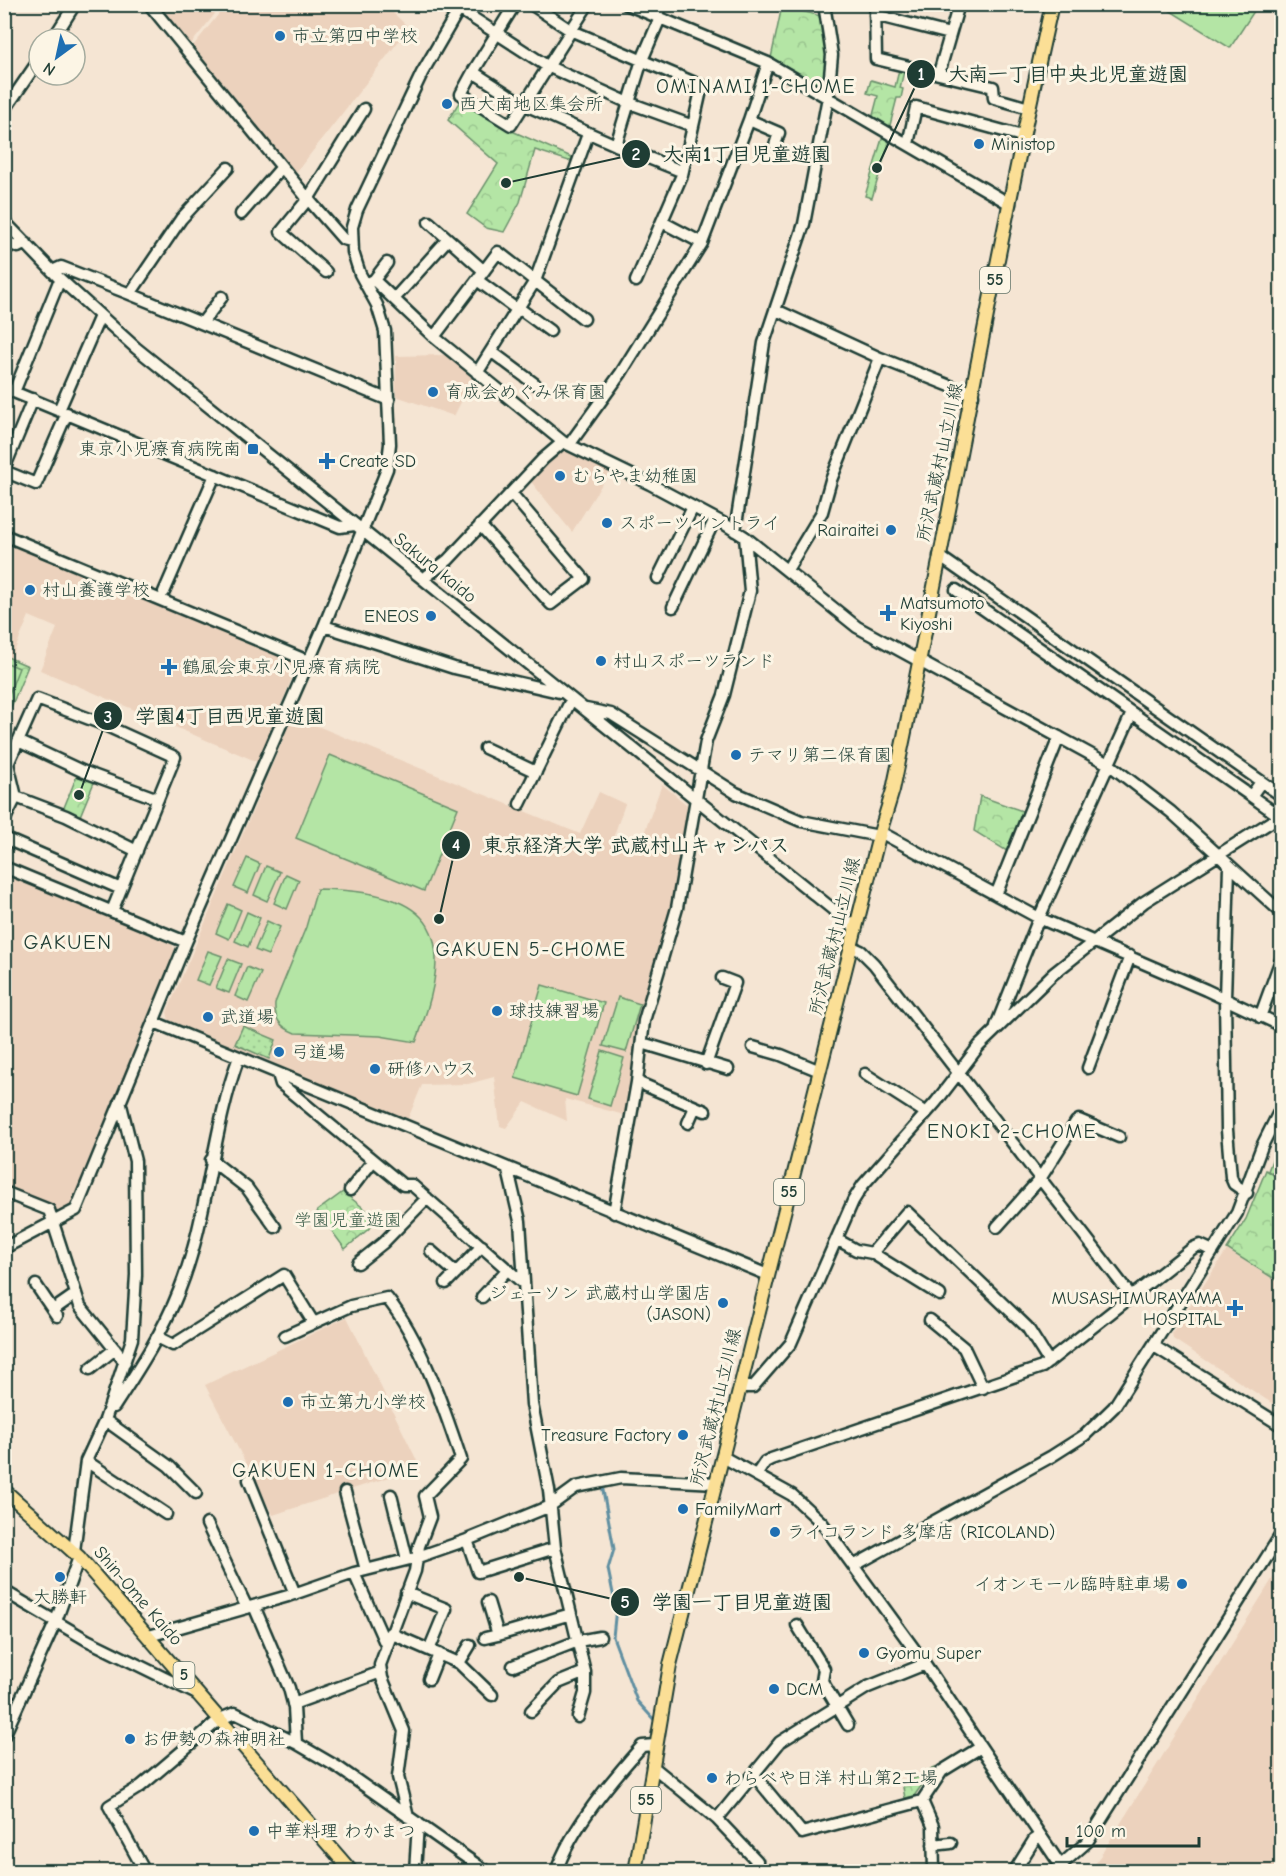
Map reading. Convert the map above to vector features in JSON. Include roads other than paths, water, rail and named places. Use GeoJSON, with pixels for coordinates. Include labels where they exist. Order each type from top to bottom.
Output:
{"type":"FeatureCollection","features":[{"type":"Feature","properties":{"kind":"main road","name":"所沢武蔵村山立川線"},"geometry":{"type":"LineString","coordinates":[[635,1872],[670,1665],[893,789],[973,395],[1022,136],[1052,4]]}},
{"type":"Feature","properties":{"kind":"main road","name":"Shin-Ome Kaido"},"geometry":{"type":"LineString","coordinates":[[4,1490],[77,1554],[352,1872]]}},
{"type":"Feature","properties":{"kind":"street"},"geometry":{"type":"LineString","coordinates":[[61,27],[75,4]]}},
{"type":"Feature","properties":{"kind":"street"},"geometry":{"type":"LineString","coordinates":[[149,4],[308,199],[343,239],[352,241]]}},
{"type":"Feature","properties":{"kind":"street"},"geometry":{"type":"LineString","coordinates":[[444,4],[459,9],[547,66],[627,102],[693,126]]}},
{"type":"Feature","properties":{"kind":"street"},"geometry":{"type":"LineString","coordinates":[[515,4],[461,94],[511,125],[588,4]]}},
{"type":"Feature","properties":{"kind":"street"},"geometry":{"type":"LineString","coordinates":[[531,4],[570,30],[702,87],[681,171],[636,281]]}},
{"type":"Feature","properties":{"kind":"street"},"geometry":{"type":"LineString","coordinates":[[626,4],[768,63],[1010,204]]}},
{"type":"Feature","properties":{"kind":"street"},"geometry":{"type":"LineString","coordinates":[[616,145],[627,102],[658,17],[660,4]]}},
{"type":"Feature","properties":{"kind":"street"},"geometry":{"type":"LineString","coordinates":[[614,1213],[637,1082],[644,1021],[677,908],[706,741],[724,695],[750,591],[740,534],[764,343],[804,224],[828,97],[832,55],[824,4]]}},
{"type":"Feature","properties":{"kind":"street"},"geometry":{"type":"LineString","coordinates":[[939,73],[959,4]]}},
{"type":"Feature","properties":{"kind":"street"},"geometry":{"type":"LineString","coordinates":[[459,9],[422,73],[357,210],[352,241],[356,263],[370,282],[394,299],[477,374],[566,444],[716,519],[740,534],[858,627],[1110,765],[1170,812],[1281,913]]}},
{"type":"Feature","properties":{"kind":"street"},"geometry":{"type":"LineString","coordinates":[[950,34],[875,10],[876,58],[993,87],[994,98],[1029,108]]}},
{"type":"Feature","properties":{"kind":"street"},"geometry":{"type":"LineString","coordinates":[[423,579],[448,560],[511,493],[566,444],[621,373],[702,243],[768,63]]}},
{"type":"Feature","properties":{"kind":"street"},"geometry":{"type":"LineString","coordinates":[[473,72],[523,104],[588,134],[681,171]]}},
{"type":"Feature","properties":{"kind":"street"},"geometry":{"type":"LineString","coordinates":[[4,111],[27,77]]}},
{"type":"Feature","properties":{"kind":"street"},"geometry":{"type":"LineString","coordinates":[[908,144],[916,106],[1022,136]]}},
{"type":"Feature","properties":{"kind":"street"},"geometry":{"type":"LineString","coordinates":[[326,272],[281,232],[308,199],[364,109]]}},
{"type":"Feature","properties":{"kind":"street"},"geometry":{"type":"LineString","coordinates":[[749,120],[779,133],[775,145]]}},
{"type":"Feature","properties":{"kind":"street"},"geometry":{"type":"LineString","coordinates":[[477,374],[535,281],[588,134]]}},
{"type":"Feature","properties":{"kind":"street"},"geometry":{"type":"LineString","coordinates":[[241,214],[282,167]]}},
{"type":"Feature","properties":{"kind":"street"},"geometry":{"type":"LineString","coordinates":[[130,294],[181,219],[228,168]]}},
{"type":"Feature","properties":{"kind":"street","name":"Sakura kaido"},"geometry":{"type":"LineString","coordinates":[[4,221],[56,275],[100,316],[358,528],[856,928]]}},
{"type":"Feature","properties":{"kind":"street"},"geometry":{"type":"LineString","coordinates":[[429,222],[519,310],[550,331]]}},
{"type":"Feature","properties":{"kind":"street"},"geometry":{"type":"LineString","coordinates":[[662,222],[702,243]]}},
{"type":"Feature","properties":{"kind":"street"},"geometry":{"type":"LineString","coordinates":[[394,299],[448,239]]}},
{"type":"Feature","properties":{"kind":"street"},"geometry":{"type":"LineString","coordinates":[[4,241],[18,247],[26,243]]}},
{"type":"Feature","properties":{"kind":"street"},"geometry":{"type":"LineString","coordinates":[[434,337],[498,252],[584,320]]}},
{"type":"Feature","properties":{"kind":"street"},"geometry":{"type":"LineString","coordinates":[[370,282],[387,263]]}},
{"type":"Feature","properties":{"kind":"street"},"geometry":{"type":"LineString","coordinates":[[358,528],[340,527],[9,390],[61,267],[389,400]]}},
{"type":"Feature","properties":{"kind":"street"},"geometry":{"type":"LineString","coordinates":[[4,1248],[76,1210],[186,942],[324,626],[358,528],[387,469],[390,444],[385,331],[370,282]]}},
{"type":"Feature","properties":{"kind":"street"},"geometry":{"type":"LineString","coordinates":[[202,323],[222,297]]}},
{"type":"Feature","properties":{"kind":"street"},"geometry":{"type":"LineString","coordinates":[[776,310],[880,358],[973,395]]}},
{"type":"Feature","properties":{"kind":"street"},"geometry":{"type":"LineString","coordinates":[[33,399],[4,470],[36,484],[100,316]]}},
{"type":"Feature","properties":{"kind":"street"},"geometry":{"type":"LineString","coordinates":[[492,352],[535,384]]}},
{"type":"Feature","properties":{"kind":"street"},"geometry":{"type":"LineString","coordinates":[[787,570],[822,512],[831,480],[880,358]]}},
{"type":"Feature","properties":{"kind":"street"},"geometry":{"type":"LineString","coordinates":[[164,592],[215,475]]}},
{"type":"Feature","properties":{"kind":"street"},"geometry":{"type":"LineString","coordinates":[[480,525],[551,604],[584,579],[511,493]]}},
{"type":"Feature","properties":{"kind":"street"},"geometry":{"type":"LineString","coordinates":[[658,578],[693,507]]}},
{"type":"Feature","properties":{"kind":"street"},"geometry":{"type":"LineString","coordinates":[[673,607],[716,519]]}},
{"type":"Feature","properties":{"kind":"street"},"geometry":{"type":"LineString","coordinates":[[4,535],[308,661]]}},
{"type":"Feature","properties":{"kind":"street"},"geometry":{"type":"LineString","coordinates":[[939,555],[1281,796]]}},
{"type":"Feature","properties":{"kind":"street"},"geometry":{"type":"LineString","coordinates":[[740,1387],[753,1387],[791,1343],[838,1240],[853,1201],[863,1185],[926,1113],[996,1026],[1093,941],[1144,902],[1218,855],[1250,838],[1280,817],[956,590]]}},
{"type":"Feature","properties":{"kind":"street"},"geometry":{"type":"LineString","coordinates":[[324,626],[454,668],[567,696],[536,772],[520,804]]}},
{"type":"Feature","properties":{"kind":"street"},"geometry":{"type":"LineString","coordinates":[[1043,650],[1052,635]]}},
{"type":"Feature","properties":{"kind":"street"},"geometry":{"type":"LineString","coordinates":[[4,821],[16,797],[8,764],[37,699],[100,723],[175,757],[112,911]]}},
{"type":"Feature","properties":{"kind":"street"},"geometry":{"type":"LineString","coordinates":[[582,708],[611,714],[736,793],[801,821],[880,834],[1039,918],[1225,998],[1281,1026]]}},
{"type":"Feature","properties":{"kind":"street"},"geometry":{"type":"LineString","coordinates":[[996,1026],[1039,918],[1132,713]]}},
{"type":"Feature","properties":{"kind":"street"},"geometry":{"type":"LineString","coordinates":[[996,895],[1059,737]]}},
{"type":"Feature","properties":{"kind":"street"},"geometry":{"type":"LineString","coordinates":[[18,741],[82,771],[158,799]]}},
{"type":"Feature","properties":{"kind":"street"},"geometry":{"type":"LineString","coordinates":[[485,748],[536,772]]}},
{"type":"Feature","properties":{"kind":"street"},"geometry":{"type":"LineString","coordinates":[[1251,796],[1261,782]]}},
{"type":"Feature","properties":{"kind":"street"},"geometry":{"type":"LineString","coordinates":[[16,797],[66,816],[137,851]]}},
{"type":"Feature","properties":{"kind":"street"},"geometry":{"type":"LineString","coordinates":[[4,838],[121,889]]}},
{"type":"Feature","properties":{"kind":"street"},"geometry":{"type":"LineString","coordinates":[[4,867],[186,942]]}},
{"type":"Feature","properties":{"kind":"street"},"geometry":{"type":"LineString","coordinates":[[1229,867],[1225,998],[1227,1130],[1234,1184],[1247,1192]]}},
{"type":"Feature","properties":{"kind":"street"},"geometry":{"type":"LineString","coordinates":[[852,947],[861,951],[874,964],[1132,1297]]}},
{"type":"Feature","properties":{"kind":"street"},"geometry":{"type":"LineString","coordinates":[[1088,1068],[1130,956]]}},
{"type":"Feature","properties":{"kind":"street"},"geometry":{"type":"LineString","coordinates":[[1260,1017],[1281,957]]}},
{"type":"Feature","properties":{"kind":"street"},"geometry":{"type":"LineString","coordinates":[[706,1064],[735,983],[722,978]]}},
{"type":"Feature","properties":{"kind":"street"},"geometry":{"type":"LineString","coordinates":[[154,1022],[508,1170],[768,1275]]}},
{"type":"Feature","properties":{"kind":"street"},"geometry":{"type":"LineString","coordinates":[[642,1043],[728,1069]]}},
{"type":"Feature","properties":{"kind":"street"},"geometry":{"type":"LineString","coordinates":[[753,1047],[781,1055],[820,1071]]}},
{"type":"Feature","properties":{"kind":"street"},"geometry":{"type":"LineString","coordinates":[[105,1420],[157,1336],[179,1291],[193,1250],[226,1091],[239,1057]]}},
{"type":"Feature","properties":{"kind":"street"},"geometry":{"type":"LineString","coordinates":[[278,1074],[281,1084],[403,1185],[412,1185],[524,1284]]}},
{"type":"Feature","properties":{"kind":"street"},"geometry":{"type":"LineString","coordinates":[[865,1074],[926,1113]]}},
{"type":"Feature","properties":{"kind":"street"},"geometry":{"type":"LineString","coordinates":[[637,1082],[700,1109],[688,1123]]}},
{"type":"Feature","properties":{"kind":"street"},"geometry":{"type":"LineString","coordinates":[[4,1736],[56,1621],[77,1554],[86,1461],[105,1420],[132,1338],[136,1275],[135,1161],[120,1101]]}},
{"type":"Feature","properties":{"kind":"street"},"geometry":{"type":"LineString","coordinates":[[855,1565],[1052,1456],[1085,1435],[1114,1407],[1213,1251],[1247,1192],[1262,1146],[1281,1106]]}},
{"type":"Feature","properties":{"kind":"street"},"geometry":{"type":"LineString","coordinates":[[997,1227],[1040,1179],[1079,1120],[1119,1137]]}},
{"type":"Feature","properties":{"kind":"street"},"geometry":{"type":"LineString","coordinates":[[211,1160],[247,1188],[275,1227]]}},
{"type":"Feature","properties":{"kind":"street"},"geometry":{"type":"LineString","coordinates":[[350,1190],[373,1161]]}},
{"type":"Feature","properties":{"kind":"street"},"geometry":{"type":"LineString","coordinates":[[508,1170],[520,1221],[532,1404],[555,1548],[585,1672],[585,1693],[578,1717]]}},
{"type":"Feature","properties":{"kind":"street"},"geometry":{"type":"LineString","coordinates":[[4,1192],[49,1210],[80,1306],[124,1362]]}},
{"type":"Feature","properties":{"kind":"street"},"geometry":{"type":"LineString","coordinates":[[358,1263],[383,1243],[427,1198]]}},
{"type":"Feature","properties":{"kind":"street"},"geometry":{"type":"LineString","coordinates":[[872,1253],[907,1212],[1027,1327],[1049,1362]]}},
{"type":"Feature","properties":{"kind":"street"},"geometry":{"type":"LineString","coordinates":[[838,1240],[856,1250],[872,1253],[940,1295]]}},
{"type":"Feature","properties":{"kind":"street"},"geometry":{"type":"LineString","coordinates":[[757,1474],[765,1462],[771,1459],[1031,1371],[1049,1362],[1193,1248],[1200,1245],[1213,1251]]}},
{"type":"Feature","properties":{"kind":"street"},"geometry":{"type":"LineString","coordinates":[[446,1283],[482,1246]]}},
{"type":"Feature","properties":{"kind":"street"},"geometry":{"type":"LineString","coordinates":[[431,1251],[456,1273]]}},
{"type":"Feature","properties":{"kind":"street"},"geometry":{"type":"LineString","coordinates":[[482,1297],[508,1269]]}},
{"type":"Feature","properties":{"kind":"street"},"geometry":{"type":"LineString","coordinates":[[157,1336],[173,1345],[284,1275],[314,1322]]}},
{"type":"Feature","properties":{"kind":"street"},"geometry":{"type":"LineString","coordinates":[[36,1285],[55,1313],[76,1294]]}},
{"type":"Feature","properties":{"kind":"street"},"geometry":{"type":"LineString","coordinates":[[285,1336],[351,1306],[387,1298],[400,1315],[445,1409],[462,1459],[425,1496],[430,1517],[413,1558],[406,1593],[380,1665],[392,1707],[404,1731],[398,1777],[413,1820],[415,1872]]}},
{"type":"Feature","properties":{"kind":"street"},"geometry":{"type":"LineString","coordinates":[[930,1320],[964,1348],[983,1388]]}},
{"type":"Feature","properties":{"kind":"street"},"geometry":{"type":"LineString","coordinates":[[1154,1346],[1281,1426]]}},
{"type":"Feature","properties":{"kind":"street"},"geometry":{"type":"LineString","coordinates":[[90,1369],[115,1349]]}},
{"type":"Feature","properties":{"kind":"street"},"geometry":{"type":"LineString","coordinates":[[105,1420],[169,1466],[195,1493]]}},
{"type":"Feature","properties":{"kind":"street"},"geometry":{"type":"LineString","coordinates":[[723,1457],[757,1474],[804,1505],[822,1523],[855,1565],[925,1664],[1063,1868],[1087,1842],[1281,1533]]}},
{"type":"Feature","properties":{"kind":"street"},"geometry":{"type":"LineString","coordinates":[[86,1461],[166,1514]]}},
{"type":"Feature","properties":{"kind":"street"},"geometry":{"type":"LineString","coordinates":[[149,1636],[295,1594],[354,1573],[413,1558],[467,1540],[550,1506],[576,1487],[621,1479],[716,1483]]}},
{"type":"Feature","properties":{"kind":"street"},"geometry":{"type":"LineString","coordinates":[[249,1480],[295,1594]]}},
{"type":"Feature","properties":{"kind":"street"},"geometry":{"type":"LineString","coordinates":[[345,1492],[366,1570]]}},
{"type":"Feature","properties":{"kind":"street"},"geometry":{"type":"LineString","coordinates":[[391,1495],[413,1558]]}},
{"type":"Feature","properties":{"kind":"street"},"geometry":{"type":"LineString","coordinates":[[207,1524],[251,1607],[293,1704],[296,1743]]}},
{"type":"Feature","properties":{"kind":"street"},"geometry":{"type":"LineString","coordinates":[[467,1540],[478,1572],[555,1548]]}},
{"type":"Feature","properties":{"kind":"street"},"geometry":{"type":"LineString","coordinates":[[354,1573],[386,1646]]}},
{"type":"Feature","properties":{"kind":"street"},"geometry":{"type":"LineString","coordinates":[[4,1591],[140,1668],[202,1697]]}},
{"type":"Feature","properties":{"kind":"street"},"geometry":{"type":"LineString","coordinates":[[406,1593],[446,1609],[429,1680]]}},
{"type":"Feature","properties":{"kind":"street"},"geometry":{"type":"LineString","coordinates":[[488,1602],[498,1635]]}},
{"type":"Feature","properties":{"kind":"street"},"geometry":{"type":"LineString","coordinates":[[485,1638],[570,1614]]}},
{"type":"Feature","properties":{"kind":"street"},"geometry":{"type":"LineString","coordinates":[[797,1625],[824,1669],[822,1682],[848,1725]]}},
{"type":"Feature","properties":{"kind":"street"},"geometry":{"type":"LineString","coordinates":[[390,1633],[459,1663],[492,1695]]}},
{"type":"Feature","properties":{"kind":"street"},"geometry":{"type":"LineString","coordinates":[[513,1666],[578,1641],[600,1637]]}},
{"type":"Feature","properties":{"kind":"street"},"geometry":{"type":"LineString","coordinates":[[459,1663],[470,1645]]}},
{"type":"Feature","properties":{"kind":"street"},"geometry":{"type":"LineString","coordinates":[[717,1819],[780,1742],[868,1687],[925,1664]]}},
{"type":"Feature","properties":{"kind":"street"},"geometry":{"type":"LineString","coordinates":[[293,1704],[381,1672]]}},
{"type":"Feature","properties":{"kind":"street"},"geometry":{"type":"LineString","coordinates":[[531,1712],[558,1683],[585,1672]]}},
{"type":"Feature","properties":{"kind":"street"},"geometry":{"type":"LineString","coordinates":[[145,1872],[110,1806],[141,1786],[220,1719],[235,1713],[339,1767],[487,1872]]}},
{"type":"Feature","properties":{"kind":"street"},"geometry":{"type":"LineString","coordinates":[[556,1872],[575,1835],[626,1764],[642,1746],[655,1745]]}},
{"type":"Feature","properties":{"kind":"street"},"geometry":{"type":"LineString","coordinates":[[754,1775],[802,1833],[922,1801],[942,1771],[981,1748]]}},
{"type":"Feature","properties":{"kind":"street"},"geometry":{"type":"LineString","coordinates":[[652,1766],[717,1819],[757,1861],[750,1872]]}},
{"type":"Feature","properties":{"kind":"street"},"geometry":{"type":"LineString","coordinates":[[922,1801],[933,1826],[934,1872]]}},
{"type":"Feature","properties":{"kind":"street"},"geometry":{"type":"LineString","coordinates":[[1014,1872],[1034,1840],[1041,1836]]}},
{"type":"Feature","properties":{"kind":"street"},"geometry":{"type":"LineString","coordinates":[[933,1845],[951,1843]]}},
{"type":"Feature","properties":{"kind":"waterway"},"geometry":{"type":"LineString","coordinates":[[602,1485],[614,1549],[608,1569],[616,1608],[613,1637],[637,1701],[657,1723]]}},
{"type":"Feature","properties":{"kind":"waterway"},"geometry":{"type":"LineString","coordinates":[[760,1857],[766,1872]]}},
{"type":"Feature","properties":{"kind":"place","name":"市立第四中学校"},"geometry":{"type":"Point","coordinates":[280,36]}},
{"type":"Feature","properties":{"kind":"place","name":"西大南地区集会所"},"geometry":{"type":"Point","coordinates":[447,104]}},
{"type":"Feature","properties":{"kind":"place","name":"Ministop"},"geometry":{"type":"Point","coordinates":[979,144]}},
{"type":"Feature","properties":{"kind":"place","name":"大南一丁目中央北児童遊園"},"geometry":{"type":"Point","coordinates":[877,168]}},
{"type":"Feature","properties":{"kind":"place","name":"大南1丁目児童遊園"},"geometry":{"type":"Point","coordinates":[506,183]}},
{"type":"Feature","properties":{"kind":"place","name":"育成会めぐみ保育園"},"geometry":{"type":"Point","coordinates":[433,392]}},
{"type":"Feature","properties":{"kind":"place","name":"東京小児療育病院南"},"geometry":{"type":"Point","coordinates":[253,449]}},
{"type":"Feature","properties":{"kind":"place","name":"Create SD"},"geometry":{"type":"Point","coordinates":[327,461]}},
{"type":"Feature","properties":{"kind":"place","name":"むらやま幼稚園"},"geometry":{"type":"Point","coordinates":[560,476]}},
{"type":"Feature","properties":{"kind":"place","name":"スポーツイントライ"},"geometry":{"type":"Point","coordinates":[607,523]}},
{"type":"Feature","properties":{"kind":"place","name":"Rairaitei"},"geometry":{"type":"Point","coordinates":[891,530]}},
{"type":"Feature","properties":{"kind":"place","name":"村山養護学校"},"geometry":{"type":"Point","coordinates":[30,590]}},
{"type":"Feature","properties":{"kind":"place","name":"Matsumoto Kiyoshi"},"geometry":{"type":"Point","coordinates":[888,613]}},
{"type":"Feature","properties":{"kind":"place","name":"ENEOS"},"geometry":{"type":"Point","coordinates":[431,616]}},
{"type":"Feature","properties":{"kind":"place","name":"村山スポーツランド"},"geometry":{"type":"Point","coordinates":[601,661]}},
{"type":"Feature","properties":{"kind":"place","name":"鶴風会東京小児療育病院"},"geometry":{"type":"Point","coordinates":[169,667]}},
{"type":"Feature","properties":{"kind":"place","name":"テマリ第二保育園"},"geometry":{"type":"Point","coordinates":[736,755]}},
{"type":"Feature","properties":{"kind":"place","name":"学園4丁目西児童遊園"},"geometry":{"type":"Point","coordinates":[79,795]}},
{"type":"Feature","properties":{"kind":"place","name":"東京経済大学 武蔵村山キャンパス"},"geometry":{"type":"Point","coordinates":[439,919]}},
{"type":"Feature","properties":{"kind":"place","name":"球技練習場"},"geometry":{"type":"Point","coordinates":[497,1011]}},
{"type":"Feature","properties":{"kind":"place","name":"武道場"},"geometry":{"type":"Point","coordinates":[208,1017]}},
{"type":"Feature","properties":{"kind":"place","name":"弓道場"},"geometry":{"type":"Point","coordinates":[279,1052]}},
{"type":"Feature","properties":{"kind":"place","name":"研修ハウス"},"geometry":{"type":"Point","coordinates":[375,1069]}},
{"type":"Feature","properties":{"kind":"place","name":"ジェーソン 武蔵村山学園店 (JASON)"},"geometry":{"type":"Point","coordinates":[723,1303]}},
{"type":"Feature","properties":{"kind":"place","name":"MUSASHIMURAYAMA HOSPITAL"},"geometry":{"type":"Point","coordinates":[1235,1308]}},
{"type":"Feature","properties":{"kind":"place","name":"市立第九小学校"},"geometry":{"type":"Point","coordinates":[288,1402]}},
{"type":"Feature","properties":{"kind":"place","name":"Treasure Factory"},"geometry":{"type":"Point","coordinates":[683,1435]}},
{"type":"Feature","properties":{"kind":"place","name":"FamilyMart"},"geometry":{"type":"Point","coordinates":[683,1509]}},
{"type":"Feature","properties":{"kind":"place","name":"ライコランド 多摩店 (RICOLAND)"},"geometry":{"type":"Point","coordinates":[775,1532]}},
{"type":"Feature","properties":{"kind":"place","name":"大勝軒"},"geometry":{"type":"Point","coordinates":[60,1577]}},
{"type":"Feature","properties":{"kind":"place","name":"学園一丁目児童遊園"},"geometry":{"type":"Point","coordinates":[519,1577]}},
{"type":"Feature","properties":{"kind":"place","name":"イオンモール臨時駐車場"},"geometry":{"type":"Point","coordinates":[1182,1584]}},
{"type":"Feature","properties":{"kind":"place","name":"Gyomu Super"},"geometry":{"type":"Point","coordinates":[864,1653]}},
{"type":"Feature","properties":{"kind":"place","name":"DCM"},"geometry":{"type":"Point","coordinates":[774,1689]}},
{"type":"Feature","properties":{"kind":"place","name":"お伊勢の森神明社"},"geometry":{"type":"Point","coordinates":[130,1739]}},
{"type":"Feature","properties":{"kind":"place","name":"わらべや日洋 村山第2工場"},"geometry":{"type":"Point","coordinates":[712,1778]}},
{"type":"Feature","properties":{"kind":"place","name":"中華料理 わかまつ"},"geometry":{"type":"Point","coordinates":[254,1831]}},
{"type":"Feature","properties":{"kind":"district","name":"OMINAMI 1-CHOME"},"geometry":{"type":"Point","coordinates":[756,86]}},
{"type":"Feature","properties":{"kind":"district","name":"GAKUEN"},"geometry":{"type":"Point","coordinates":[68,942]}},
{"type":"Feature","properties":{"kind":"district","name":"GAKUEN 5-CHOME"},"geometry":{"type":"Point","coordinates":[531,949]}},
{"type":"Feature","properties":{"kind":"district","name":"ENOKI 2-CHOME"},"geometry":{"type":"Point","coordinates":[1012,1131]}},
{"type":"Feature","properties":{"kind":"district","name":"GAKUEN 1-CHOME"},"geometry":{"type":"Point","coordinates":[326,1470]}},
{"type":"Feature","properties":{"kind":"park label","name":"学園児童遊園"},"geometry":{"type":"Point","coordinates":[348,1220]}}]}
